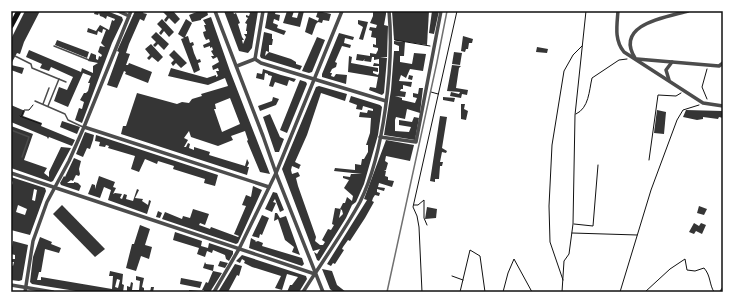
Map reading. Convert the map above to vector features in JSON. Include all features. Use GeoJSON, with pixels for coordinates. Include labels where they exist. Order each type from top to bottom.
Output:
{"type":"FeatureCollection","features":[{"type":"Feature","properties":{"kind":"main road"},"geometry":{"type":"LineString","coordinates":[[11,26],[19,11]]}},
{"type":"Feature","properties":{"kind":"street"},"geometry":{"type":"LineString","coordinates":[[118,11],[129,16]]}},
{"type":"Feature","properties":{"kind":"street"},"geometry":{"type":"LineString","coordinates":[[25,290],[33,240],[47,202],[69,161],[84,127],[105,67],[131,11]]}},
{"type":"Feature","properties":{"kind":"street"},"geometry":{"type":"LineString","coordinates":[[215,11],[323,292]]}},
{"type":"Feature","properties":{"kind":"street"},"geometry":{"type":"LineString","coordinates":[[255,59],[263,11]]}},
{"type":"Feature","properties":{"kind":"street"},"geometry":{"type":"LineString","coordinates":[[214,292],[239,249],[276,173],[342,12],[337,11]]}},
{"type":"Feature","properties":{"kind":"street"},"geometry":{"type":"LineString","coordinates":[[303,292],[360,201],[371,175],[380,137],[386,101],[391,40],[388,11]]}},
{"type":"Feature","properties":{"kind":"street"},"geometry":{"type":"LineString","coordinates":[[380,137],[416,142],[442,11]]}},
{"type":"Feature","properties":{"kind":"street"},"geometry":{"type":"LineString","coordinates":[[618,11],[618,43],[624,52],[703,103],[723,106]]}},
{"type":"Feature","properties":{"kind":"street"},"geometry":{"type":"LineString","coordinates":[[636,59],[631,50],[631,40],[634,33],[642,25],[688,11]]}},
{"type":"Feature","properties":{"kind":"street"},"geometry":{"type":"LineString","coordinates":[[237,66],[255,59]]}},
{"type":"Feature","properties":{"kind":"street"},"geometry":{"type":"LineString","coordinates":[[255,59],[261,63],[386,101]]}},
{"type":"Feature","properties":{"kind":"street"},"geometry":{"type":"LineString","coordinates":[[636,59],[719,66],[723,63]]}},
{"type":"Feature","properties":{"kind":"street"},"geometry":{"type":"LineString","coordinates":[[668,80],[666,70],[672,62]]}},
{"type":"Feature","properties":{"kind":"street"},"geometry":{"type":"LineString","coordinates":[[84,127],[269,187]]}},
{"type":"Feature","properties":{"kind":"street"},"geometry":{"type":"LineString","coordinates":[[14,172],[54,187],[315,274]]}},
{"type":"Feature","properties":{"kind":"street"},"geometry":{"type":"LineString","coordinates":[[11,285],[25,290],[53,292]]}},
{"type":"Feature","properties":{"kind":"street"},"geometry":{"type":"LineString","coordinates":[[720,292],[723,289]]}},
{"type":"Feature","properties":{"kind":"lane"},"geometry":{"type":"LineString","coordinates":[[54,46],[89,60]]}},
{"type":"Feature","properties":{"kind":"lane"},"geometry":{"type":"LineString","coordinates":[[15,56],[31,64],[32,68],[66,82]]}},
{"type":"Feature","properties":{"kind":"lane"},"geometry":{"type":"LineString","coordinates":[[48,106],[59,79]]}},
{"type":"Feature","properties":{"kind":"lane"},"geometry":{"type":"LineString","coordinates":[[43,104],[49,88]]}},
{"type":"Feature","properties":{"kind":"lane"},"geometry":{"type":"LineString","coordinates":[[35,101],[65,114],[68,120],[84,127]]}},
{"type":"Feature","properties":{"kind":"lane"},"geometry":{"type":"LineString","coordinates":[[11,130],[29,138],[22,157]]}},
{"type":"Feature","properties":{"kind":"path"},"geometry":{"type":"LineString","coordinates":[[422,292],[419,227],[413,204],[457,11]]}},
{"type":"Feature","properties":{"kind":"path"},"geometry":{"type":"LineString","coordinates":[[562,292],[564,261],[569,254],[573,224],[575,115],[586,11]]}},
{"type":"Feature","properties":{"kind":"path"},"geometry":{"type":"LineString","coordinates":[[391,40],[435,46]]}},
{"type":"Feature","properties":{"kind":"path"},"geometry":{"type":"LineString","coordinates":[[563,280],[550,242],[549,206],[552,145],[564,71],[573,54],[582,46]]}},
{"type":"Feature","properties":{"kind":"path"},"geometry":{"type":"LineString","coordinates":[[575,115],[582,111],[586,105],[592,78],[619,60],[636,59]]}},
{"type":"Feature","properties":{"kind":"path"},"geometry":{"type":"LineString","coordinates":[[708,65],[702,87],[704,96],[711,105]]}},
{"type":"Feature","properties":{"kind":"path"},"geometry":{"type":"LineString","coordinates":[[648,160],[658,95],[676,96],[685,91]]}},
{"type":"Feature","properties":{"kind":"path"},"geometry":{"type":"LineString","coordinates":[[35,101],[30,110],[24,110],[20,117],[41,124]]}},
{"type":"Feature","properties":{"kind":"path"},"geometry":{"type":"LineString","coordinates":[[620,292],[651,190],[679,116],[688,108],[703,103]]}},
{"type":"Feature","properties":{"kind":"path"},"geometry":{"type":"LineString","coordinates":[[573,224],[593,226],[598,165]]}},
{"type":"Feature","properties":{"kind":"path"},"geometry":{"type":"LineString","coordinates":[[413,204],[418,205],[424,200],[424,218],[427,225]]}},
{"type":"Feature","properties":{"kind":"path"},"geometry":{"type":"LineString","coordinates":[[572,233],[637,235]]}},
{"type":"Feature","properties":{"kind":"path"},"geometry":{"type":"LineString","coordinates":[[460,292],[470,250],[480,256],[485,292]]}},
{"type":"Feature","properties":{"kind":"path"},"geometry":{"type":"LineString","coordinates":[[503,292],[508,273],[514,259],[532,292]]}},
{"type":"Feature","properties":{"kind":"path"},"geometry":{"type":"LineString","coordinates":[[645,292],[670,269],[685,259],[687,270],[699,270],[704,268],[708,272],[711,279],[710,286],[714,292]]}},
{"type":"Feature","properties":{"kind":"path"},"geometry":{"type":"LineString","coordinates":[[452,276],[464,280]]}},
{"type":"Feature","properties":{"kind":"building"},"geometry":{"type":"Polygon","coordinates":[[[25,11],[40,11],[24,42],[20,54],[17,53],[11,64],[11,39],[25,11]]]}},
{"type":"Feature","properties":{"kind":"building"},"geometry":{"type":"Polygon","coordinates":[[[95,11],[107,11],[122,17],[123,20],[112,43],[82,123],[75,120],[79,108],[82,109],[84,102],[80,100],[84,93],[88,91],[90,83],[88,83],[91,76],[83,73],[68,107],[54,101],[59,87],[67,90],[73,77],[51,67],[49,71],[40,68],[42,64],[26,57],[29,50],[81,72],[82,68],[93,73],[93,66],[98,63],[88,61],[91,53],[96,55],[96,59],[98,60],[99,56],[101,57],[102,55],[98,52],[100,46],[105,47],[101,43],[106,30],[103,29],[102,33],[98,31],[97,35],[87,32],[88,28],[96,31],[100,25],[109,30],[112,20],[114,21],[115,19],[107,16],[106,19],[100,16],[99,13],[98,15],[94,14],[95,11]]]}},
{"type":"Feature","properties":{"kind":"building"},"geometry":{"type":"Polygon","coordinates":[[[135,11],[144,11],[143,13],[147,14],[144,21],[140,19],[129,44],[126,53],[130,54],[126,65],[129,63],[152,72],[148,83],[125,74],[126,72],[124,71],[117,88],[107,85],[119,52],[117,51],[135,11]]]}},
{"type":"Feature","properties":{"kind":"building"},"geometry":{"type":"Polygon","coordinates":[[[162,11],[173,11],[180,19],[175,24],[169,18],[166,22],[164,20],[167,16],[162,11]]]}},
{"type":"Feature","properties":{"kind":"building"},"geometry":{"type":"Polygon","coordinates":[[[199,11],[207,11],[208,15],[201,20],[192,22],[189,15],[199,11]]]}},
{"type":"Feature","properties":{"kind":"building"},"geometry":{"type":"Polygon","coordinates":[[[224,11],[233,11],[234,14],[236,13],[240,23],[238,24],[244,40],[242,40],[243,44],[246,37],[244,34],[247,34],[247,24],[245,23],[248,18],[246,15],[249,16],[250,13],[247,11],[258,11],[252,48],[248,53],[239,51],[224,11]]]}},
{"type":"Feature","properties":{"kind":"building"},"geometry":{"type":"Polygon","coordinates":[[[268,11],[276,11],[275,14],[280,15],[279,21],[274,19],[273,23],[278,25],[277,28],[286,31],[284,35],[265,28],[268,11]]]}},
{"type":"Feature","properties":{"kind":"building"},"geometry":{"type":"Polygon","coordinates":[[[287,11],[294,11],[292,17],[297,18],[299,11],[304,11],[300,27],[283,23],[287,11]]]}},
{"type":"Feature","properties":{"kind":"building"},"geometry":{"type":"Polygon","coordinates":[[[318,11],[331,14],[329,21],[323,20],[322,23],[318,22],[316,24],[312,35],[305,32],[309,17],[318,21],[319,18],[316,17],[318,11]]]}},
{"type":"Feature","properties":{"kind":"building"},"geometry":{"type":"Polygon","coordinates":[[[373,11],[386,11],[384,25],[388,26],[387,57],[380,57],[387,58],[384,93],[382,95],[369,90],[370,87],[376,88],[378,77],[348,72],[349,56],[352,57],[351,63],[378,68],[378,72],[373,71],[373,73],[378,75],[379,73],[379,66],[373,66],[374,63],[379,64],[379,59],[374,60],[374,57],[372,57],[371,62],[364,61],[365,59],[363,61],[356,60],[357,54],[370,56],[370,53],[376,54],[378,50],[378,48],[373,47],[373,44],[376,45],[376,38],[371,37],[372,31],[369,30],[370,27],[376,28],[377,25],[370,23],[373,16],[373,11]]]}},
{"type":"Feature","properties":{"kind":"building"},"geometry":{"type":"Polygon","coordinates":[[[392,11],[429,11],[427,45],[394,40],[392,11]]]}},
{"type":"Feature","properties":{"kind":"building"},"geometry":{"type":"Polygon","coordinates":[[[432,11],[439,11],[434,34],[429,33],[432,11]]]}},
{"type":"Feature","properties":{"kind":"building"},"geometry":{"type":"Polygon","coordinates":[[[211,17],[230,71],[270,174],[260,172],[247,141],[245,131],[231,136],[233,140],[218,146],[191,137],[189,131],[184,138],[188,140],[184,147],[186,147],[188,143],[190,144],[189,148],[194,150],[194,147],[210,152],[209,155],[245,166],[247,159],[249,163],[247,167],[249,167],[247,175],[121,134],[123,126],[126,126],[137,93],[177,104],[182,102],[189,103],[192,99],[202,96],[201,94],[228,86],[225,78],[208,85],[168,76],[171,68],[207,78],[216,75],[216,77],[218,76],[216,71],[219,71],[218,68],[213,70],[212,66],[219,62],[217,57],[213,59],[211,56],[214,56],[211,51],[213,50],[212,47],[210,48],[210,46],[204,48],[203,45],[210,42],[209,39],[206,40],[204,36],[203,32],[206,31],[204,25],[206,25],[203,20],[211,17]],[[230,98],[215,104],[216,109],[214,109],[222,132],[240,124],[230,98]]]}},
{"type":"Feature","properties":{"kind":"building"},"geometry":{"type":"Polygon","coordinates":[[[162,19],[174,32],[169,37],[164,31],[161,35],[159,33],[162,29],[157,24],[162,19]]]}},
{"type":"Feature","properties":{"kind":"building"},"geometry":{"type":"Polygon","coordinates":[[[186,19],[192,23],[185,37],[188,36],[190,43],[193,42],[194,45],[192,46],[194,53],[197,60],[200,59],[201,62],[198,63],[200,70],[194,73],[181,39],[184,38],[178,34],[186,19]]]}},
{"type":"Feature","properties":{"kind":"building"},"geometry":{"type":"Polygon","coordinates":[[[358,20],[368,22],[363,40],[359,39],[363,27],[358,24],[358,20]]]}},
{"type":"Feature","properties":{"kind":"building"},"geometry":{"type":"Polygon","coordinates":[[[156,32],[169,44],[164,50],[158,44],[155,47],[153,45],[156,42],[151,37],[156,32]]]}},
{"type":"Feature","properties":{"kind":"building"},"geometry":{"type":"Polygon","coordinates":[[[264,32],[272,34],[272,45],[269,45],[269,52],[291,59],[296,62],[296,64],[302,66],[300,70],[261,58],[260,56],[264,32]]]}},
{"type":"Feature","properties":{"kind":"building"},"geometry":{"type":"Polygon","coordinates":[[[339,33],[354,37],[353,40],[345,38],[344,43],[351,45],[350,48],[342,46],[335,62],[337,63],[336,67],[332,69],[330,73],[332,73],[331,76],[334,77],[336,74],[347,75],[346,84],[322,77],[339,33]]]}},
{"type":"Feature","properties":{"kind":"building"},"geometry":{"type":"Polygon","coordinates":[[[463,36],[473,39],[472,43],[469,43],[468,49],[466,49],[465,52],[461,51],[463,36]]]}},
{"type":"Feature","properties":{"kind":"building"},"geometry":{"type":"Polygon","coordinates":[[[317,37],[325,40],[312,72],[309,73],[302,71],[317,37]]]}},
{"type":"Feature","properties":{"kind":"building"},"geometry":{"type":"Polygon","coordinates":[[[57,40],[89,52],[87,58],[55,45],[57,40]]]}},
{"type":"Feature","properties":{"kind":"building"},"geometry":{"type":"Polygon","coordinates":[[[394,41],[405,42],[404,56],[400,56],[400,62],[412,64],[414,53],[426,54],[423,71],[410,69],[406,78],[401,75],[399,81],[412,82],[411,87],[403,85],[403,89],[400,91],[406,92],[405,97],[395,96],[402,98],[402,100],[415,103],[417,98],[413,97],[413,93],[418,94],[419,88],[423,88],[420,113],[407,109],[405,119],[396,117],[395,120],[395,131],[409,132],[411,127],[399,125],[399,120],[412,122],[414,117],[419,118],[415,140],[384,135],[391,90],[394,51],[399,51],[399,46],[394,44],[394,41]]]}},
{"type":"Feature","properties":{"kind":"building"},"geometry":{"type":"Polygon","coordinates":[[[151,44],[163,57],[158,62],[152,57],[149,60],[147,58],[150,55],[145,49],[151,44]]]}},
{"type":"Feature","properties":{"kind":"building"},"geometry":{"type":"Polygon","coordinates":[[[537,47],[548,49],[547,53],[536,52],[537,47]]]}},
{"type":"Feature","properties":{"kind":"building"},"geometry":{"type":"Polygon","coordinates":[[[174,50],[187,63],[181,68],[176,63],[173,66],[171,63],[174,60],[169,55],[174,50]]]}},
{"type":"Feature","properties":{"kind":"building"},"geometry":{"type":"Polygon","coordinates":[[[454,52],[462,53],[460,65],[452,64],[454,52]]]}},
{"type":"Feature","properties":{"kind":"building"},"geometry":{"type":"Polygon","coordinates":[[[11,65],[24,68],[22,74],[11,70],[11,65]]]}},
{"type":"Feature","properties":{"kind":"building"},"geometry":{"type":"Polygon","coordinates":[[[452,65],[461,66],[459,68],[456,88],[468,90],[467,95],[462,94],[461,98],[450,96],[451,92],[459,94],[460,92],[447,91],[452,65]]]}},
{"type":"Feature","properties":{"kind":"building"},"geometry":{"type":"Polygon","coordinates":[[[263,69],[296,79],[294,82],[289,80],[287,86],[275,82],[273,87],[269,86],[272,76],[265,73],[264,80],[256,78],[257,73],[262,74],[263,69]]]}},
{"type":"Feature","properties":{"kind":"building"},"geometry":{"type":"Polygon","coordinates":[[[409,75],[413,76],[412,80],[408,79],[409,75]]]}},
{"type":"Feature","properties":{"kind":"building"},"geometry":{"type":"Polygon","coordinates":[[[300,80],[306,82],[307,84],[287,133],[280,130],[300,80]]]}},
{"type":"Feature","properties":{"kind":"building"},"geometry":{"type":"Polygon","coordinates":[[[319,86],[347,94],[345,101],[321,93],[307,135],[295,162],[301,165],[299,169],[292,166],[291,170],[292,174],[298,172],[300,176],[296,178],[298,186],[316,237],[315,241],[320,245],[323,245],[325,242],[322,240],[328,229],[331,230],[334,225],[332,224],[335,208],[340,209],[343,203],[345,203],[347,197],[352,201],[353,196],[344,188],[349,180],[343,178],[343,176],[350,177],[351,174],[362,174],[334,171],[335,168],[355,170],[355,164],[361,165],[362,159],[364,159],[368,152],[368,145],[366,145],[370,133],[371,118],[359,117],[360,112],[367,113],[368,110],[373,111],[373,109],[363,106],[362,110],[356,109],[357,105],[349,102],[351,96],[380,105],[382,107],[378,135],[364,184],[356,202],[352,205],[346,218],[319,261],[317,260],[314,252],[317,254],[320,249],[313,251],[282,169],[316,87],[319,86]],[[341,209],[339,218],[343,214],[341,209]]]}},
{"type":"Feature","properties":{"kind":"building"},"geometry":{"type":"Polygon","coordinates":[[[273,97],[279,99],[276,105],[260,111],[258,106],[272,101],[273,97]]]}},
{"type":"Feature","properties":{"kind":"building"},"geometry":{"type":"Polygon","coordinates":[[[443,97],[455,98],[454,102],[443,100],[443,97]]]}},
{"type":"Feature","properties":{"kind":"building"},"geometry":{"type":"Polygon","coordinates":[[[461,104],[465,104],[464,109],[468,111],[466,120],[461,119],[461,104]]]}},
{"type":"Feature","properties":{"kind":"building"},"geometry":{"type":"Polygon","coordinates":[[[11,105],[25,111],[23,116],[42,123],[41,126],[75,140],[72,146],[49,137],[48,139],[47,137],[11,122],[11,105]]]}},
{"type":"Feature","properties":{"kind":"building"},"geometry":{"type":"Polygon","coordinates":[[[657,110],[666,112],[664,134],[654,133],[657,110]]]}},
{"type":"Feature","properties":{"kind":"building"},"geometry":{"type":"Polygon","coordinates":[[[686,110],[723,111],[723,118],[719,117],[718,119],[703,117],[703,119],[697,120],[683,117],[686,110]]]}},
{"type":"Feature","properties":{"kind":"building"},"geometry":{"type":"Polygon","coordinates":[[[270,114],[280,137],[284,139],[279,152],[275,152],[263,117],[270,114]]]}},
{"type":"Feature","properties":{"kind":"building"},"geometry":{"type":"Polygon","coordinates":[[[440,116],[447,117],[442,148],[447,151],[446,153],[442,152],[440,162],[443,162],[442,166],[440,166],[439,179],[435,179],[435,182],[430,181],[440,116]]]}},
{"type":"Feature","properties":{"kind":"building"},"geometry":{"type":"Polygon","coordinates":[[[62,121],[80,127],[77,134],[60,127],[62,121]]]}},
{"type":"Feature","properties":{"kind":"building"},"geometry":{"type":"Polygon","coordinates":[[[11,126],[33,134],[24,160],[47,168],[44,173],[49,177],[49,172],[61,147],[71,148],[53,181],[51,182],[11,168],[11,126]]]}},
{"type":"Feature","properties":{"kind":"building"},"geometry":{"type":"Polygon","coordinates":[[[85,132],[94,135],[90,149],[87,148],[83,157],[76,154],[85,132]]]}},
{"type":"Feature","properties":{"kind":"building"},"geometry":{"type":"Polygon","coordinates":[[[96,135],[218,175],[215,186],[204,183],[205,179],[173,169],[174,166],[158,161],[157,164],[145,159],[139,172],[131,169],[135,156],[108,148],[109,146],[106,145],[105,147],[99,146],[100,142],[95,141],[96,135]]]}},
{"type":"Feature","properties":{"kind":"building"},"geometry":{"type":"Polygon","coordinates":[[[386,140],[414,145],[410,161],[386,156],[385,161],[388,163],[386,170],[384,170],[386,171],[385,176],[388,177],[388,180],[394,181],[392,187],[379,183],[378,187],[385,188],[384,191],[377,189],[377,192],[380,193],[379,196],[375,195],[372,201],[374,202],[365,218],[350,241],[348,240],[343,247],[342,249],[344,250],[335,264],[333,263],[331,266],[327,264],[367,200],[364,199],[386,140]]]}},
{"type":"Feature","properties":{"kind":"building"},"geometry":{"type":"Polygon","coordinates":[[[74,158],[81,161],[79,169],[80,174],[79,176],[76,175],[73,181],[71,180],[67,183],[78,183],[81,186],[79,191],[61,185],[60,183],[64,176],[65,177],[74,158]]]}},
{"type":"Feature","properties":{"kind":"building"},"geometry":{"type":"Polygon","coordinates":[[[99,176],[115,182],[113,187],[116,188],[113,194],[122,194],[120,198],[122,199],[124,194],[127,195],[126,199],[133,201],[137,189],[139,190],[135,198],[143,199],[142,201],[148,205],[149,200],[151,201],[147,214],[108,200],[111,190],[104,187],[100,198],[88,194],[92,184],[95,185],[95,189],[99,176]]]}},
{"type":"Feature","properties":{"kind":"building"},"geometry":{"type":"Polygon","coordinates":[[[11,177],[45,188],[46,191],[30,235],[11,230],[11,187],[13,183],[11,177]],[[34,189],[32,200],[35,201],[37,190],[34,189]],[[18,205],[16,212],[25,215],[27,209],[18,205]]]}},
{"type":"Feature","properties":{"kind":"building"},"geometry":{"type":"Polygon","coordinates":[[[253,186],[262,190],[238,243],[236,244],[162,219],[165,212],[182,219],[183,216],[190,218],[193,209],[209,214],[205,225],[200,223],[199,225],[210,229],[211,227],[238,237],[239,236],[234,234],[246,206],[242,205],[246,195],[251,197],[253,186]]]}},
{"type":"Feature","properties":{"kind":"building"},"geometry":{"type":"Polygon","coordinates":[[[273,192],[277,193],[284,210],[280,212],[275,199],[273,202],[276,203],[272,212],[265,209],[273,192]]]}},
{"type":"Feature","properties":{"kind":"building"},"geometry":{"type":"Polygon","coordinates":[[[62,205],[105,249],[95,257],[53,214],[62,205]]]}},
{"type":"Feature","properties":{"kind":"building"},"geometry":{"type":"Polygon","coordinates":[[[699,206],[707,209],[704,215],[697,213],[699,206]]]}},
{"type":"Feature","properties":{"kind":"building"},"geometry":{"type":"Polygon","coordinates":[[[427,207],[437,209],[436,218],[425,219],[427,207]]]}},
{"type":"Feature","properties":{"kind":"building"},"geometry":{"type":"Polygon","coordinates":[[[158,211],[162,213],[160,218],[156,217],[158,211]]]}},
{"type":"Feature","properties":{"kind":"building"},"geometry":{"type":"Polygon","coordinates":[[[275,213],[277,213],[280,218],[286,216],[300,255],[292,252],[294,247],[285,240],[278,219],[274,221],[275,213]]]}},
{"type":"Feature","properties":{"kind":"building"},"geometry":{"type":"Polygon","coordinates":[[[262,215],[269,218],[262,235],[260,234],[259,238],[252,236],[262,215]]]}},
{"type":"Feature","properties":{"kind":"building"},"geometry":{"type":"Polygon","coordinates":[[[694,223],[699,226],[701,223],[706,225],[702,234],[696,231],[694,234],[689,232],[694,223]]]}},
{"type":"Feature","properties":{"kind":"building"},"geometry":{"type":"Polygon","coordinates":[[[140,225],[150,229],[145,245],[152,247],[149,259],[141,256],[136,271],[126,268],[132,244],[134,244],[140,225]]]}},
{"type":"Feature","properties":{"kind":"building"},"geometry":{"type":"Polygon","coordinates":[[[175,232],[202,241],[201,246],[208,248],[209,243],[233,251],[233,254],[229,261],[226,259],[225,255],[213,250],[212,253],[207,251],[205,257],[197,254],[199,248],[173,240],[175,232]]]}},
{"type":"Feature","properties":{"kind":"building"},"geometry":{"type":"Polygon","coordinates":[[[40,237],[61,248],[59,253],[45,249],[41,272],[39,272],[37,280],[41,280],[41,277],[112,289],[113,276],[109,276],[110,271],[123,274],[123,292],[82,292],[32,284],[30,282],[33,257],[40,237]],[[117,279],[115,287],[118,288],[120,280],[117,279]]]}},
{"type":"Feature","properties":{"kind":"building"},"geometry":{"type":"Polygon","coordinates":[[[251,238],[256,241],[255,242],[258,241],[263,243],[262,246],[302,258],[304,264],[302,266],[249,248],[251,238]]]}},
{"type":"Feature","properties":{"kind":"building"},"geometry":{"type":"Polygon","coordinates":[[[13,241],[28,245],[22,280],[19,281],[11,280],[11,265],[13,266],[14,262],[11,262],[11,259],[15,259],[15,255],[11,254],[13,241]]]}},
{"type":"Feature","properties":{"kind":"building"},"geometry":{"type":"Polygon","coordinates":[[[242,255],[306,276],[307,279],[299,292],[287,292],[290,285],[292,285],[298,277],[287,274],[282,290],[275,288],[281,276],[252,267],[244,263],[245,261],[242,259],[240,263],[236,261],[242,255]]]}},
{"type":"Feature","properties":{"kind":"building"},"geometry":{"type":"Polygon","coordinates":[[[220,261],[228,263],[225,268],[218,266],[220,261]]]}},
{"type":"Feature","properties":{"kind":"building"},"geometry":{"type":"Polygon","coordinates":[[[205,262],[206,264],[214,265],[213,271],[203,268],[205,262]]]}},
{"type":"Feature","properties":{"kind":"building"},"geometry":{"type":"Polygon","coordinates":[[[235,264],[242,266],[239,276],[237,275],[228,292],[218,292],[235,264]]]}},
{"type":"Feature","properties":{"kind":"building"},"geometry":{"type":"Polygon","coordinates":[[[322,269],[332,271],[337,285],[346,292],[334,292],[330,289],[322,269]]]}},
{"type":"Feature","properties":{"kind":"building"},"geometry":{"type":"Polygon","coordinates":[[[213,271],[222,273],[210,292],[204,292],[204,290],[202,290],[206,282],[208,283],[213,271]]]}},
{"type":"Feature","properties":{"kind":"building"},"geometry":{"type":"Polygon","coordinates":[[[136,276],[144,278],[142,287],[144,288],[144,292],[127,292],[127,286],[130,287],[131,282],[133,283],[132,290],[139,290],[140,281],[136,280],[136,276]]]}},
{"type":"Feature","properties":{"kind":"building"},"geometry":{"type":"Polygon","coordinates":[[[181,278],[202,282],[200,288],[180,284],[181,278]]]}},
{"type":"Feature","properties":{"kind":"building"},"geometry":{"type":"Polygon","coordinates":[[[151,287],[154,287],[153,292],[150,292],[151,287]]]}},
{"type":"Feature","properties":{"kind":"building"},"geometry":{"type":"Polygon","coordinates":[[[189,290],[199,291],[189,292],[189,290]]]}},
{"type":"Feature","properties":{"kind":"tram line"},"geometry":{"type":"LineString","coordinates":[[11,16],[13,11]]}},
{"type":"Feature","properties":{"kind":"railway"},"geometry":{"type":"LineString","coordinates":[[387,292],[447,11]]}}]}
